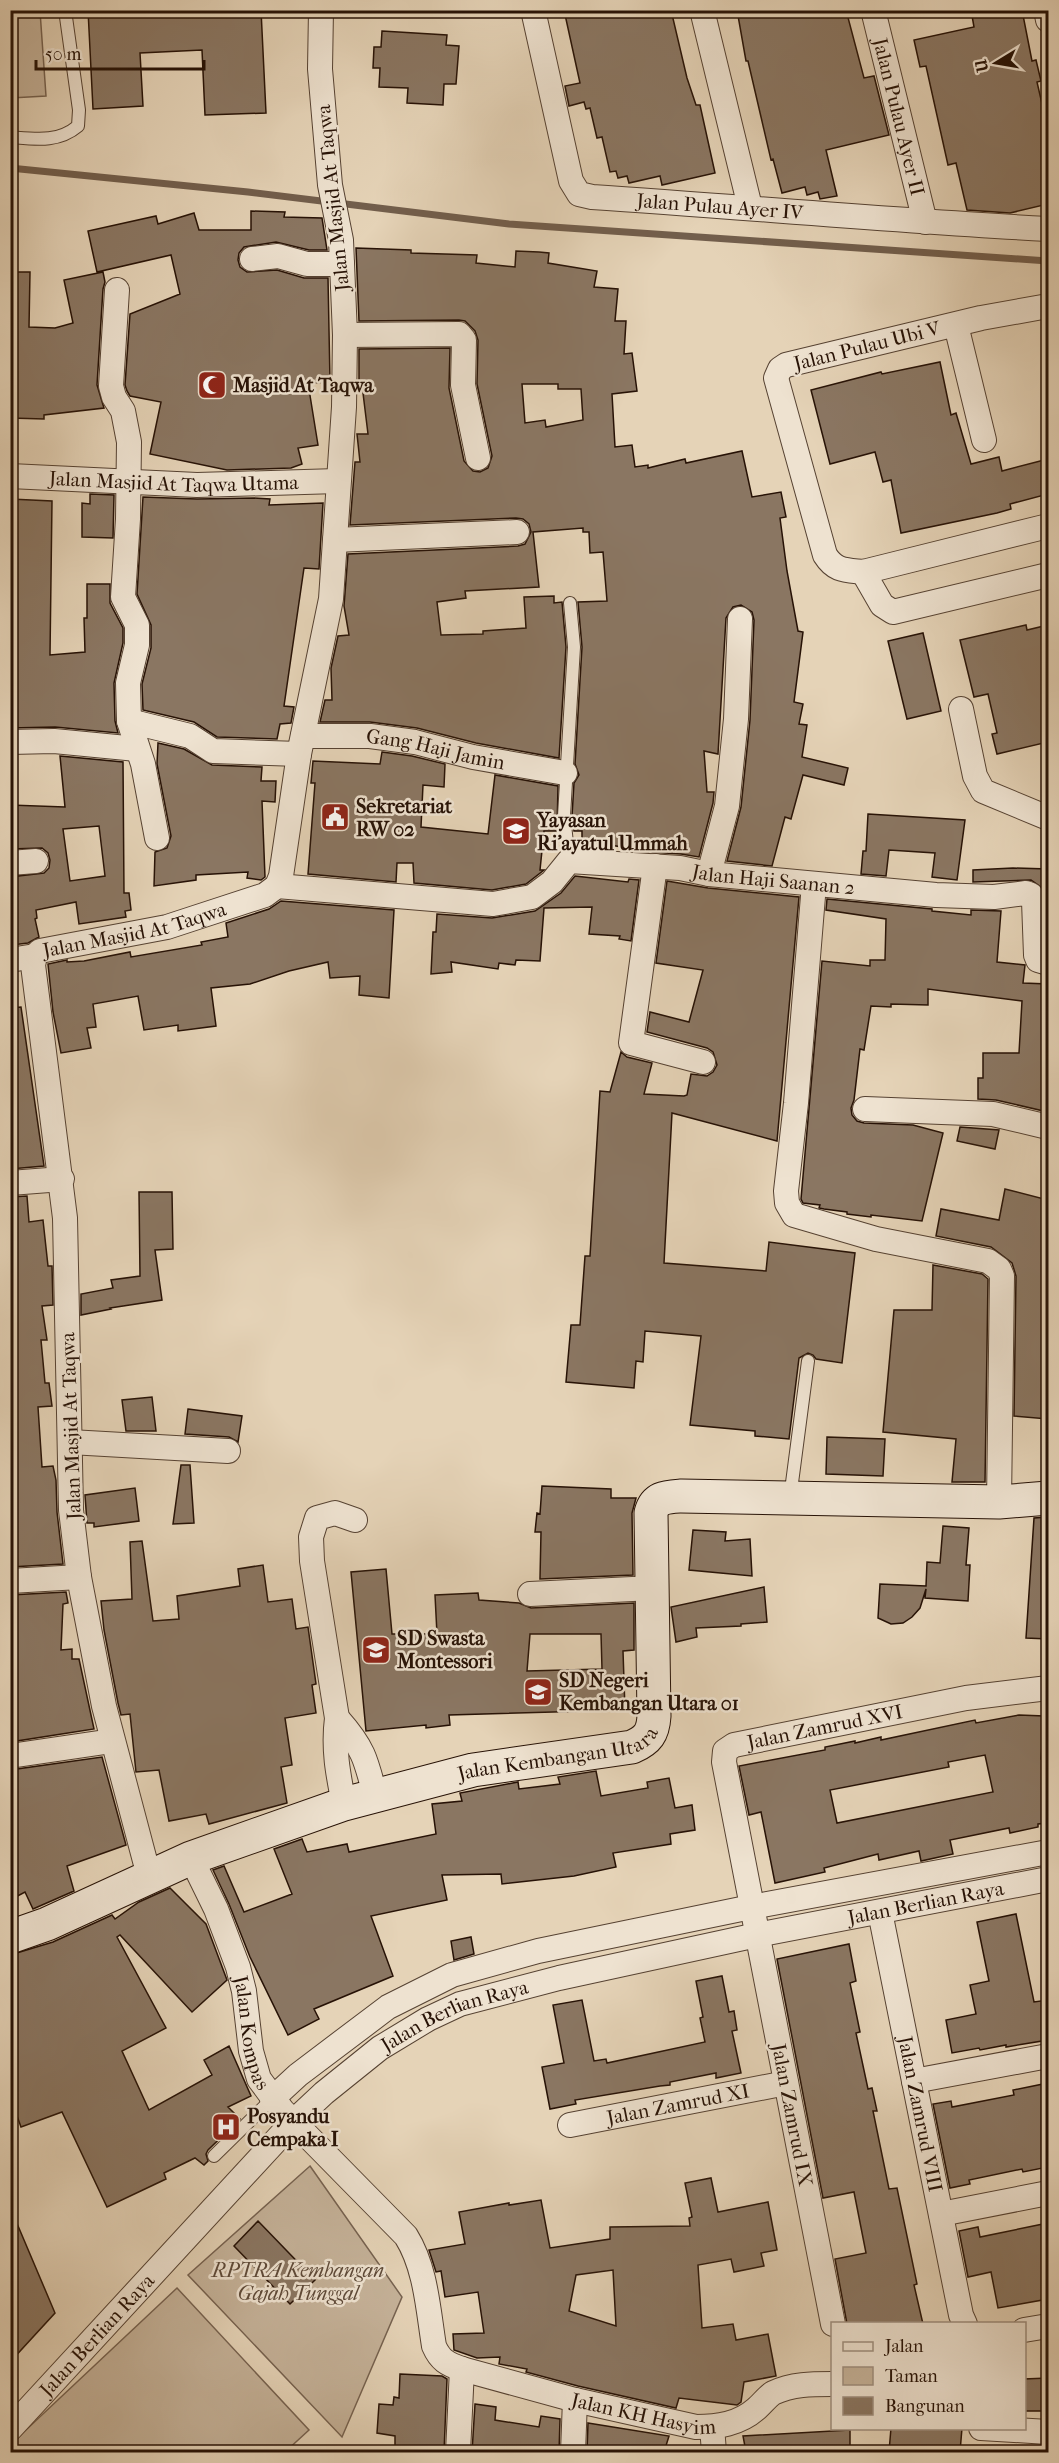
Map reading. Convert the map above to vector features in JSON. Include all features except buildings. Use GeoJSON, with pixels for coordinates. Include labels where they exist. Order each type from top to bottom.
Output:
{"type":"FeatureCollection","features":[{"type":"Feature","properties":{"kind":"street","name":"Jalan Masjid At Taqwa"},"geometry":{"type":"LineString","coordinates":[[149,1876],[112,1741],[79,1577],[71,1510],[66,1245],[62,1179],[33,965],[35,956],[40,951],[167,927],[265,896],[277,886],[281,876],[301,745],[331,599],[344,407],[345,335],[341,240],[330,185],[320,69],[321,10]]}},
{"type":"Feature","properties":{"kind":"street","name":"Jalan Pulau Ayer IV"},"geometry":{"type":"LineString","coordinates":[[533,10],[571,181],[579,194],[592,197],[750,207],[925,222],[1048,229]]}},
{"type":"Feature","properties":{"kind":"street"},"geometry":{"type":"LineString","coordinates":[[702,10],[750,207]]}},
{"type":"Feature","properties":{"kind":"street","name":"Jalan Pulau Ayer II"},"geometry":{"type":"LineString","coordinates":[[873,10],[925,222]]}},
{"type":"Feature","properties":{"kind":"street"},"geometry":{"type":"LineString","coordinates":[[1046,10],[1048,20]]}},
{"type":"Feature","properties":{"kind":"street"},"geometry":{"type":"LineString","coordinates":[[252,259],[278,256],[307,264],[342,264]]}},
{"type":"Feature","properties":{"kind":"street"},"geometry":{"type":"LineString","coordinates":[[117,290],[111,386],[114,397],[123,411],[129,442],[123,597],[137,625],[137,645],[128,683],[129,721],[143,764],[157,838]]}},
{"type":"Feature","properties":{"kind":"street","name":"Jalan Pulau Ubi V"},"geometry":{"type":"LineString","coordinates":[[862,572],[838,570],[831,565],[825,555],[776,373],[786,365],[1024,309],[1048,306]]}},
{"type":"Feature","properties":{"kind":"street"},"geometry":{"type":"LineString","coordinates":[[956,325],[984,440]]}},
{"type":"Feature","properties":{"kind":"street"},"geometry":{"type":"LineString","coordinates":[[345,335],[459,333],[464,340],[463,385],[478,458]]}},
{"type":"Feature","properties":{"kind":"street","name":"Jalan Masjid At Taqwa Utama"},"geometry":{"type":"LineString","coordinates":[[10,476],[197,485],[338,481]]}},
{"type":"Feature","properties":{"kind":"street"},"geometry":{"type":"LineString","coordinates":[[1048,526],[862,572],[882,605],[893,612],[1048,575]]}},
{"type":"Feature","properties":{"kind":"street"},"geometry":{"type":"LineString","coordinates":[[335,540],[517,532]]}},
{"type":"Feature","properties":{"kind":"street"},"geometry":{"type":"LineString","coordinates":[[709,874],[727,806],[735,719],[740,619]]}},
{"type":"Feature","properties":{"kind":"street"},"geometry":{"type":"LineString","coordinates":[[961,709],[975,776],[983,791],[1048,818]]}},
{"type":"Feature","properties":{"kind":"street","name":"Gang Haji Jamin"},"geometry":{"type":"LineString","coordinates":[[129,721],[190,736],[213,751],[301,745],[370,736],[416,742],[473,757],[565,774]]}},
{"type":"Feature","properties":{"kind":"street"},"geometry":{"type":"LineString","coordinates":[[10,742],[54,741],[137,748]]}},
{"type":"Feature","properties":{"kind":"street"},"geometry":{"type":"LineString","coordinates":[[10,863],[36,861]]}},
{"type":"Feature","properties":{"kind":"street"},"geometry":{"type":"LineString","coordinates":[[277,886],[493,904],[532,897],[552,882],[568,861]]}},
{"type":"Feature","properties":{"kind":"street","name":"Jalan Haji Saanan 2"},"geometry":{"type":"LineString","coordinates":[[568,861],[680,868],[709,874],[936,895],[994,897],[1031,895],[1034,901],[1036,955],[1038,960],[1048,963]]}},
{"type":"Feature","properties":{"kind":"street"},"geometry":{"type":"LineString","coordinates":[[655,866],[631,1043],[703,1062]]}},
{"type":"Feature","properties":{"kind":"street"},"geometry":{"type":"LineString","coordinates":[[814,884],[796,1103],[786,1179],[787,1203],[794,1215],[876,1239],[988,1261],[999,1269],[1002,1276],[999,1502]]}},
{"type":"Feature","properties":{"kind":"street"},"geometry":{"type":"LineString","coordinates":[[10,960],[35,956]]}},
{"type":"Feature","properties":{"kind":"street"},"geometry":{"type":"LineString","coordinates":[[865,1109],[993,1114],[1048,1127]]}},
{"type":"Feature","properties":{"kind":"street"},"geometry":{"type":"LineString","coordinates":[[10,1184],[62,1179]]}},
{"type":"Feature","properties":{"kind":"street"},"geometry":{"type":"LineString","coordinates":[[70,1442],[228,1451]]}},
{"type":"Feature","properties":{"kind":"street","name":"Jalan Kembangan Utara"},"geometry":{"type":"LineString","coordinates":[[10,1937],[90,1905],[191,1858],[344,1804],[472,1770],[632,1747],[642,1743],[649,1737],[654,1716],[651,1513],[653,1504],[659,1499],[681,1496],[999,1502],[1048,1498]]}},
{"type":"Feature","properties":{"kind":"street"},"geometry":{"type":"LineString","coordinates":[[344,1804],[335,1764],[334,1741],[337,1718],[312,1561],[311,1537],[317,1518],[335,1513],[355,1520]]}},
{"type":"Feature","properties":{"kind":"street"},"geometry":{"type":"LineString","coordinates":[[10,1581],[79,1577]]}},
{"type":"Feature","properties":{"kind":"street"},"geometry":{"type":"LineString","coordinates":[[530,1594],[653,1588]]}},
{"type":"Feature","properties":{"kind":"street","name":"Jalan Zamrud XVI"},"geometry":{"type":"LineString","coordinates":[[751,1907],[724,1762],[725,1751],[734,1744],[966,1698],[1048,1688]]}},
{"type":"Feature","properties":{"kind":"street"},"geometry":{"type":"LineString","coordinates":[[337,1718],[353,1736],[365,1756],[375,1795]]}},
{"type":"Feature","properties":{"kind":"street"},"geometry":{"type":"LineString","coordinates":[[10,1755],[112,1741]]}},
{"type":"Feature","properties":{"kind":"street","name":"Jalan Berlian Raya"},"geometry":{"type":"LineString","coordinates":[[272,2099],[298,2075],[388,2007],[452,1975],[538,1951],[751,1907],[1048,1852]]}},
{"type":"Feature","properties":{"kind":"street","name":"Jalan Kompas"},"geometry":{"type":"LineString","coordinates":[[191,1858],[216,1909],[238,1967],[259,2079],[272,2099],[293,2122],[406,2236],[415,2251],[420,2269],[434,2346],[439,2357],[455,2366]]}},
{"type":"Feature","properties":{"kind":"street","name":"Jalan Berlian Raya"},"geometry":{"type":"LineString","coordinates":[[10,2429],[293,2122],[380,2048],[428,2019],[460,2004],[559,1978],[757,1935],[1048,1879]]}},
{"type":"Feature","properties":{"kind":"street","name":"Jalan Zamrud IX"},"geometry":{"type":"LineString","coordinates":[[751,1907],[833,2322]]}},
{"type":"Feature","properties":{"kind":"street","name":"Jalan Zamrud VIII"},"geometry":{"type":"LineString","coordinates":[[880,1912],[963,2319]]}},
{"type":"Feature","properties":{"kind":"street"},"geometry":{"type":"LineString","coordinates":[[452,1975],[460,2004]]}},
{"type":"Feature","properties":{"kind":"street"},"geometry":{"type":"LineString","coordinates":[[914,2081],[1048,2056]]}},
{"type":"Feature","properties":{"kind":"street","name":"Jalan Zamrud XI"},"geometry":{"type":"LineString","coordinates":[[570,2125],[786,2083]]}},
{"type":"Feature","properties":{"kind":"street"},"geometry":{"type":"LineString","coordinates":[[941,2214],[1048,2193]]}},
{"type":"Feature","properties":{"kind":"street"},"geometry":{"type":"LineString","coordinates":[[1026,2330],[1048,2325]]}},
{"type":"Feature","properties":{"kind":"street"},"geometry":{"type":"LineString","coordinates":[[455,2366],[458,2452]]}},
{"type":"Feature","properties":{"kind":"street","name":"Jalan KH Hasyim"},"geometry":{"type":"LineString","coordinates":[[455,2366],[575,2400],[696,2427],[712,2427],[737,2421],[755,2410],[771,2394],[788,2387],[831,2384]]}},
{"type":"Feature","properties":{"kind":"street"},"geometry":{"type":"LineString","coordinates":[[573,2452],[575,2400]]}},
{"type":"Feature","properties":{"kind":"street"},"geometry":{"type":"LineString","coordinates":[[712,2427],[714,2452]]}},
{"type":"Feature","properties":{"kind":"street"},"geometry":{"type":"LineString","coordinates":[[993,2430],[1039,2438]]}},
{"type":"Feature","properties":{"kind":"lane"},"geometry":{"type":"LineString","coordinates":[[10,137],[47,140],[68,135],[78,126],[79,110],[65,10]]}},
{"type":"Feature","properties":{"kind":"lane"},"geometry":{"type":"LineString","coordinates":[[568,861],[564,816],[574,647],[570,603]]}},
{"type":"Feature","properties":{"kind":"lane"},"geometry":{"type":"LineString","coordinates":[[790,1499],[808,1361]]}},
{"type":"Feature","properties":{"kind":"lane"},"geometry":{"type":"LineString","coordinates":[[214,2156],[272,2099]]}},
{"type":"Feature","properties":{"kind":"green space"},"geometry":{"type":"Polygon","coordinates":[[[11,11],[40,11],[46,96],[11,98],[11,11]]]}},
{"type":"Feature","properties":{"kind":"green space","name":"RPTRA Kembangan Gajah Tunggal"},"geometry":{"type":"Polygon","coordinates":[[[310,2166],[402,2297],[342,2437],[188,2275],[310,2166]]]}},
{"type":"Feature","properties":{"kind":"green space"},"geometry":{"type":"Polygon","coordinates":[[[177,2288],[309,2430],[285,2452],[11,2452],[11,2444],[177,2288]]]}},
{"type":"Feature","properties":{"kind":"waterway"},"geometry":{"type":"LineString","coordinates":[[10,168],[248,192],[509,224],[1048,261]]}},
{"type":"Feature","properties":{"kind":"place","name":"Masjid At Taqwa"},"geometry":{"type":"Point","coordinates":[212,385]}},
{"type":"Feature","properties":{"kind":"place","name":"Sekretariat RW 02"},"geometry":{"type":"Point","coordinates":[335,817]}},
{"type":"Feature","properties":{"kind":"place","name":"Yayasan Ri'ayatul Ummah"},"geometry":{"type":"Point","coordinates":[516,831]}},
{"type":"Feature","properties":{"kind":"place","name":"SD Swasta Montessori"},"geometry":{"type":"Point","coordinates":[376,1650]}},
{"type":"Feature","properties":{"kind":"place","name":"SD Negeri Kembangan Utara 01"},"geometry":{"type":"Point","coordinates":[538,1692]}},
{"type":"Feature","properties":{"kind":"place","name":"Posyandu Cempaka I"},"geometry":{"type":"Point","coordinates":[226,2127]}}]}
